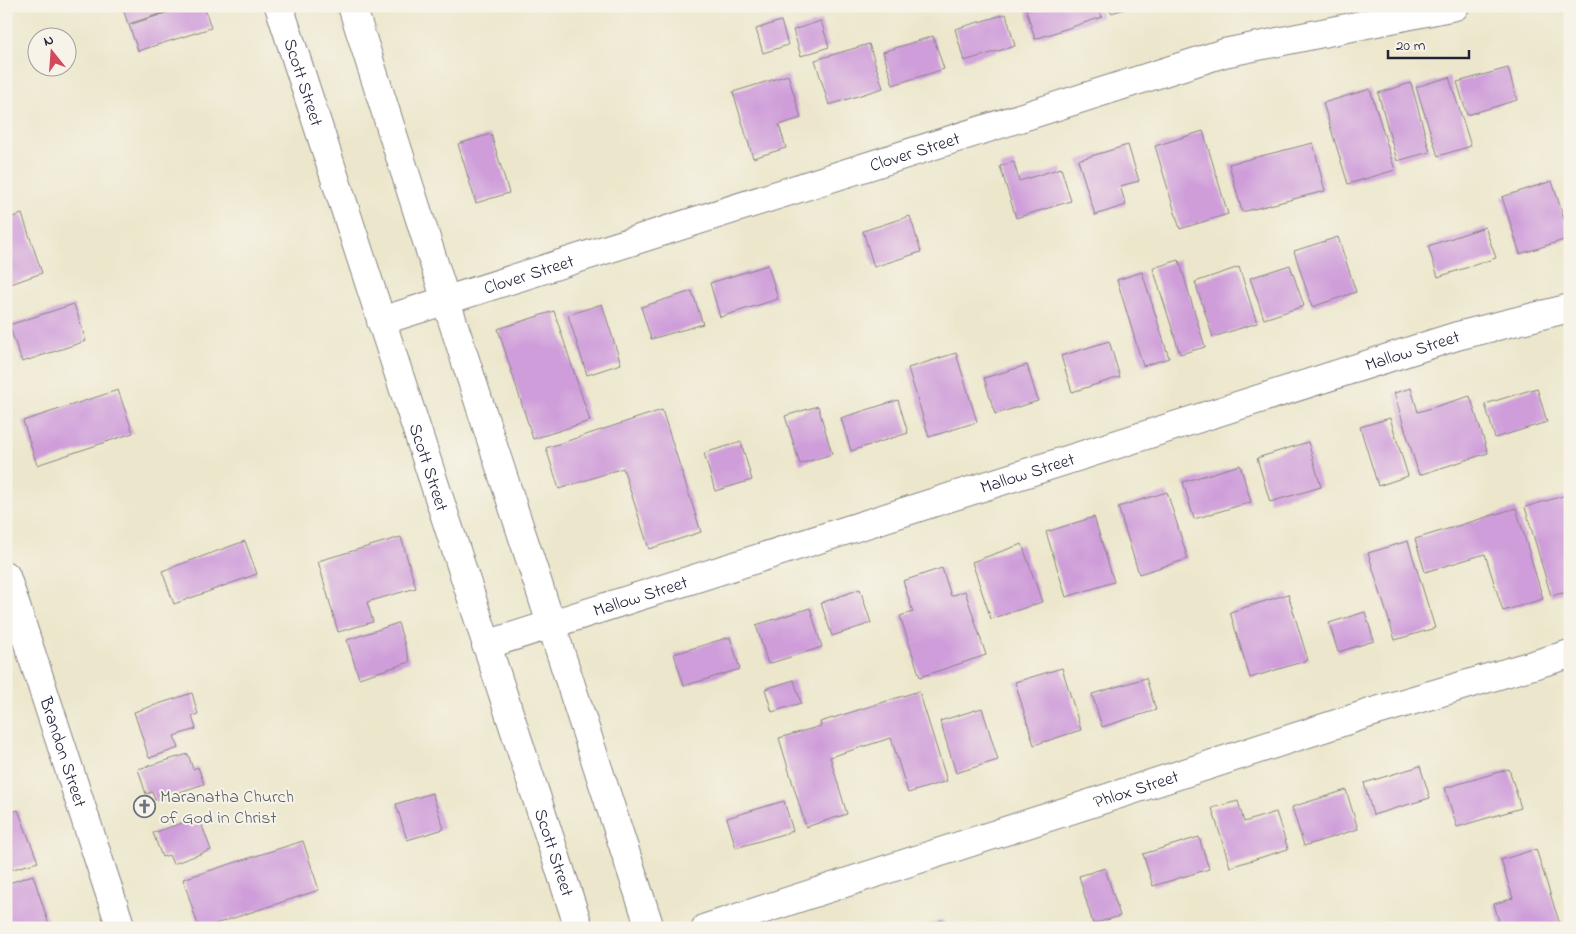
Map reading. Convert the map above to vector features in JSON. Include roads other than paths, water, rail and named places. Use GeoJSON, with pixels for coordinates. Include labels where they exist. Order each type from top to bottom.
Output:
{"type":"FeatureCollection","features":[{"type":"Feature","properties":{"kind":"street","name":"Scott Street"},"geometry":{"type":"LineString","coordinates":[[279,6],[579,928]]}},
{"type":"Feature","properties":{"kind":"street"},"geometry":{"type":"LineString","coordinates":[[352,6],[650,928]]}},
{"type":"Feature","properties":{"kind":"street","name":"Clover Street"},"geometry":{"type":"LineString","coordinates":[[381,321],[1224,53],[1455,6]]}},
{"type":"Feature","properties":{"kind":"street","name":"Mallow Street"},"geometry":{"type":"LineString","coordinates":[[486,645],[1457,336],[1570,308]]}},
{"type":"Feature","properties":{"kind":"street","name":"Brandon Street"},"geometry":{"type":"LineString","coordinates":[[6,576],[121,928]]}},
{"type":"Feature","properties":{"kind":"street","name":"Phlox Street"},"geometry":{"type":"LineString","coordinates":[[706,928],[1361,716],[1570,654]]}},
{"type":"Feature","properties":{"kind":"place","name":"Maranatha Church of God in Christ"},"geometry":{"type":"Point","coordinates":[144,806]}}]}
